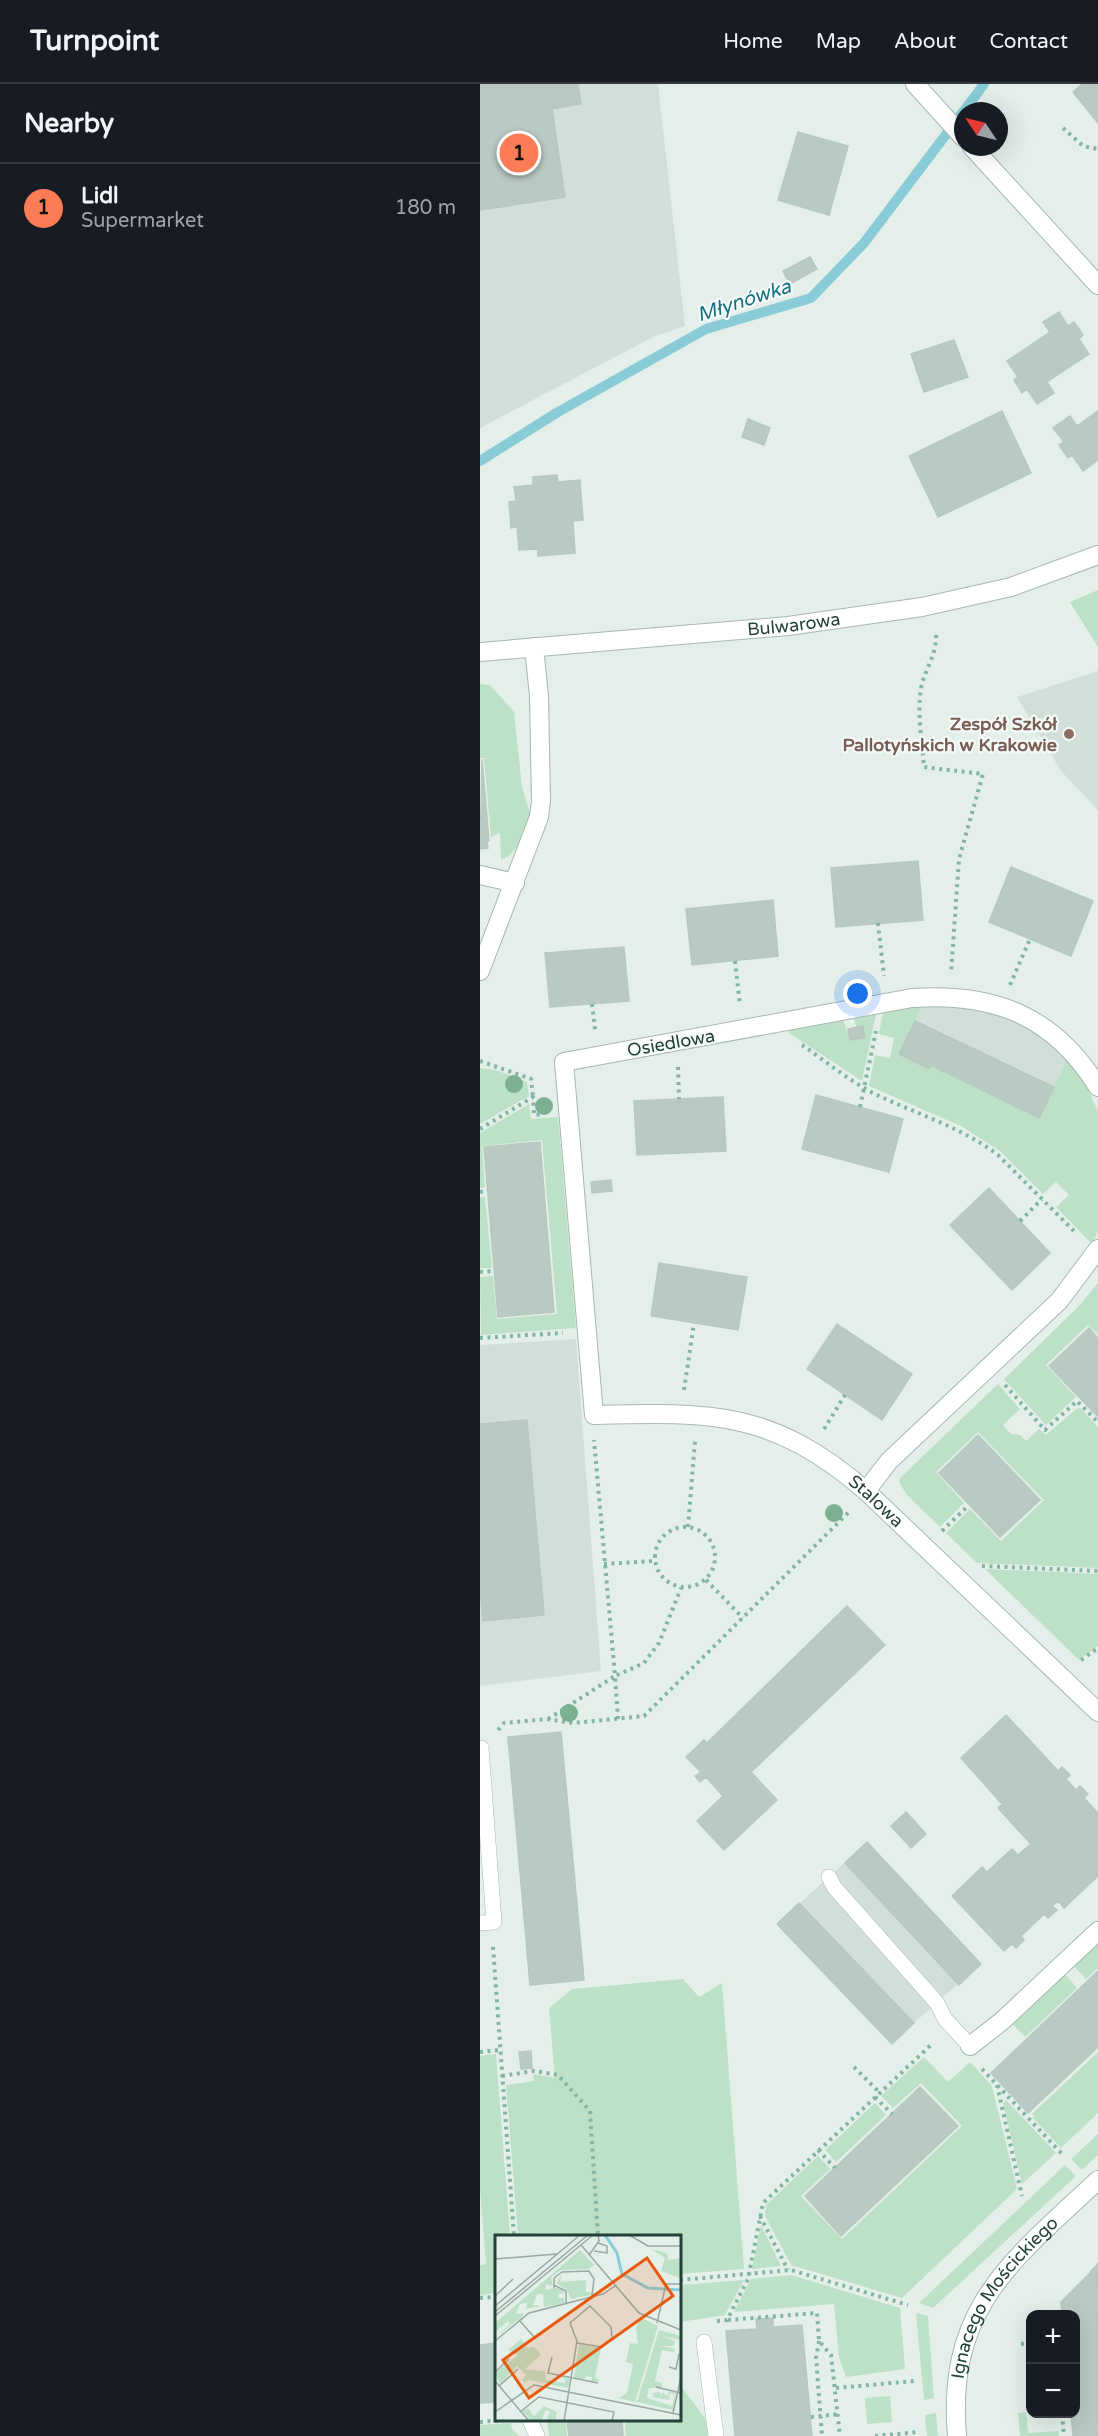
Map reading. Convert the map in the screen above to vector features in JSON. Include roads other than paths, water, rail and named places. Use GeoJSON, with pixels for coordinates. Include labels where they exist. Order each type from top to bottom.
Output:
{"type":"FeatureCollection","features":[{"type":"Feature","properties":{"kind":"street"},"geometry":{"type":"LineString","coordinates":[[915,84],[954,127]]}},
{"type":"Feature","properties":{"kind":"street"},"geometry":{"type":"LineString","coordinates":[[980,156],[1098,285]]}},
{"type":"Feature","properties":{"kind":"street","name":"Bulwarowa"},"geometry":{"type":"LineString","coordinates":[[480,651],[788,626],[922,608],[1011,587],[1098,555]]}},
{"type":"Feature","properties":{"kind":"street"},"geometry":{"type":"LineString","coordinates":[[480,971],[534,834],[541,801],[534,647]]}},
{"type":"Feature","properties":{"kind":"street"},"geometry":{"type":"LineString","coordinates":[[480,875],[515,883]]}},
{"type":"Feature","properties":{"kind":"street","name":"Osiedlowa"},"geometry":{"type":"LineString","coordinates":[[594,1416],[564,1062],[912,998],[950,996],[996,1004],[1035,1021],[1078,1058],[1098,1087]]}},
{"type":"Feature","properties":{"kind":"street"},"geometry":{"type":"LineString","coordinates":[[861,1498],[889,1461],[1059,1301],[1090,1244]]}},
{"type":"Feature","properties":{"kind":"street","name":"Stalowa"},"geometry":{"type":"LineString","coordinates":[[594,1416],[680,1413],[736,1419],[787,1436],[844,1472],[861,1498],[1098,1712]]}},
{"type":"Feature","properties":{"kind":"street"},"geometry":{"type":"LineString","coordinates":[[970,2046],[1002,2021],[1098,1931]]}},
{"type":"Feature","properties":{"kind":"street","name":"Ignacego Mościckiego"},"geometry":{"type":"LineString","coordinates":[[957,2436],[956,2380],[962,2347],[975,2316],[993,2286],[1009,2268],[1098,2180]]}},
{"type":"Feature","properties":{"kind":"lane"},"geometry":{"type":"LineString","coordinates":[[481,1748],[494,1922],[485,1923]]}},
{"type":"Feature","properties":{"kind":"lane"},"geometry":{"type":"LineString","coordinates":[[829,1877],[834,1887],[937,2003],[945,2019],[970,2046]]}},
{"type":"Feature","properties":{"kind":"lane"},"geometry":{"type":"LineString","coordinates":[[704,2342],[716,2436]]}},
{"type":"Feature","properties":{"kind":"lane"},"geometry":{"type":"LineString","coordinates":[[530,2421],[537,2436]]}},
{"type":"Feature","properties":{"kind":"waterway","name":"Młynówka"},"geometry":{"type":"LineString","coordinates":[[971,102],[984,84]]}},
{"type":"Feature","properties":{"kind":"waterway","name":"Młynówka"},"geometry":{"type":"LineString","coordinates":[[480,461],[558,412],[706,329],[811,298],[864,243],[954,124]]}},
{"type":"Feature","properties":{"kind":"place","name":"Lidl"},"geometry":{"type":"Point","coordinates":[519,153]}},
{"type":"Feature","properties":{"kind":"place","name":"Zespół Szkół Pallotyńskich w Krakowie"},"geometry":{"type":"Point","coordinates":[1069,734]}}]}
